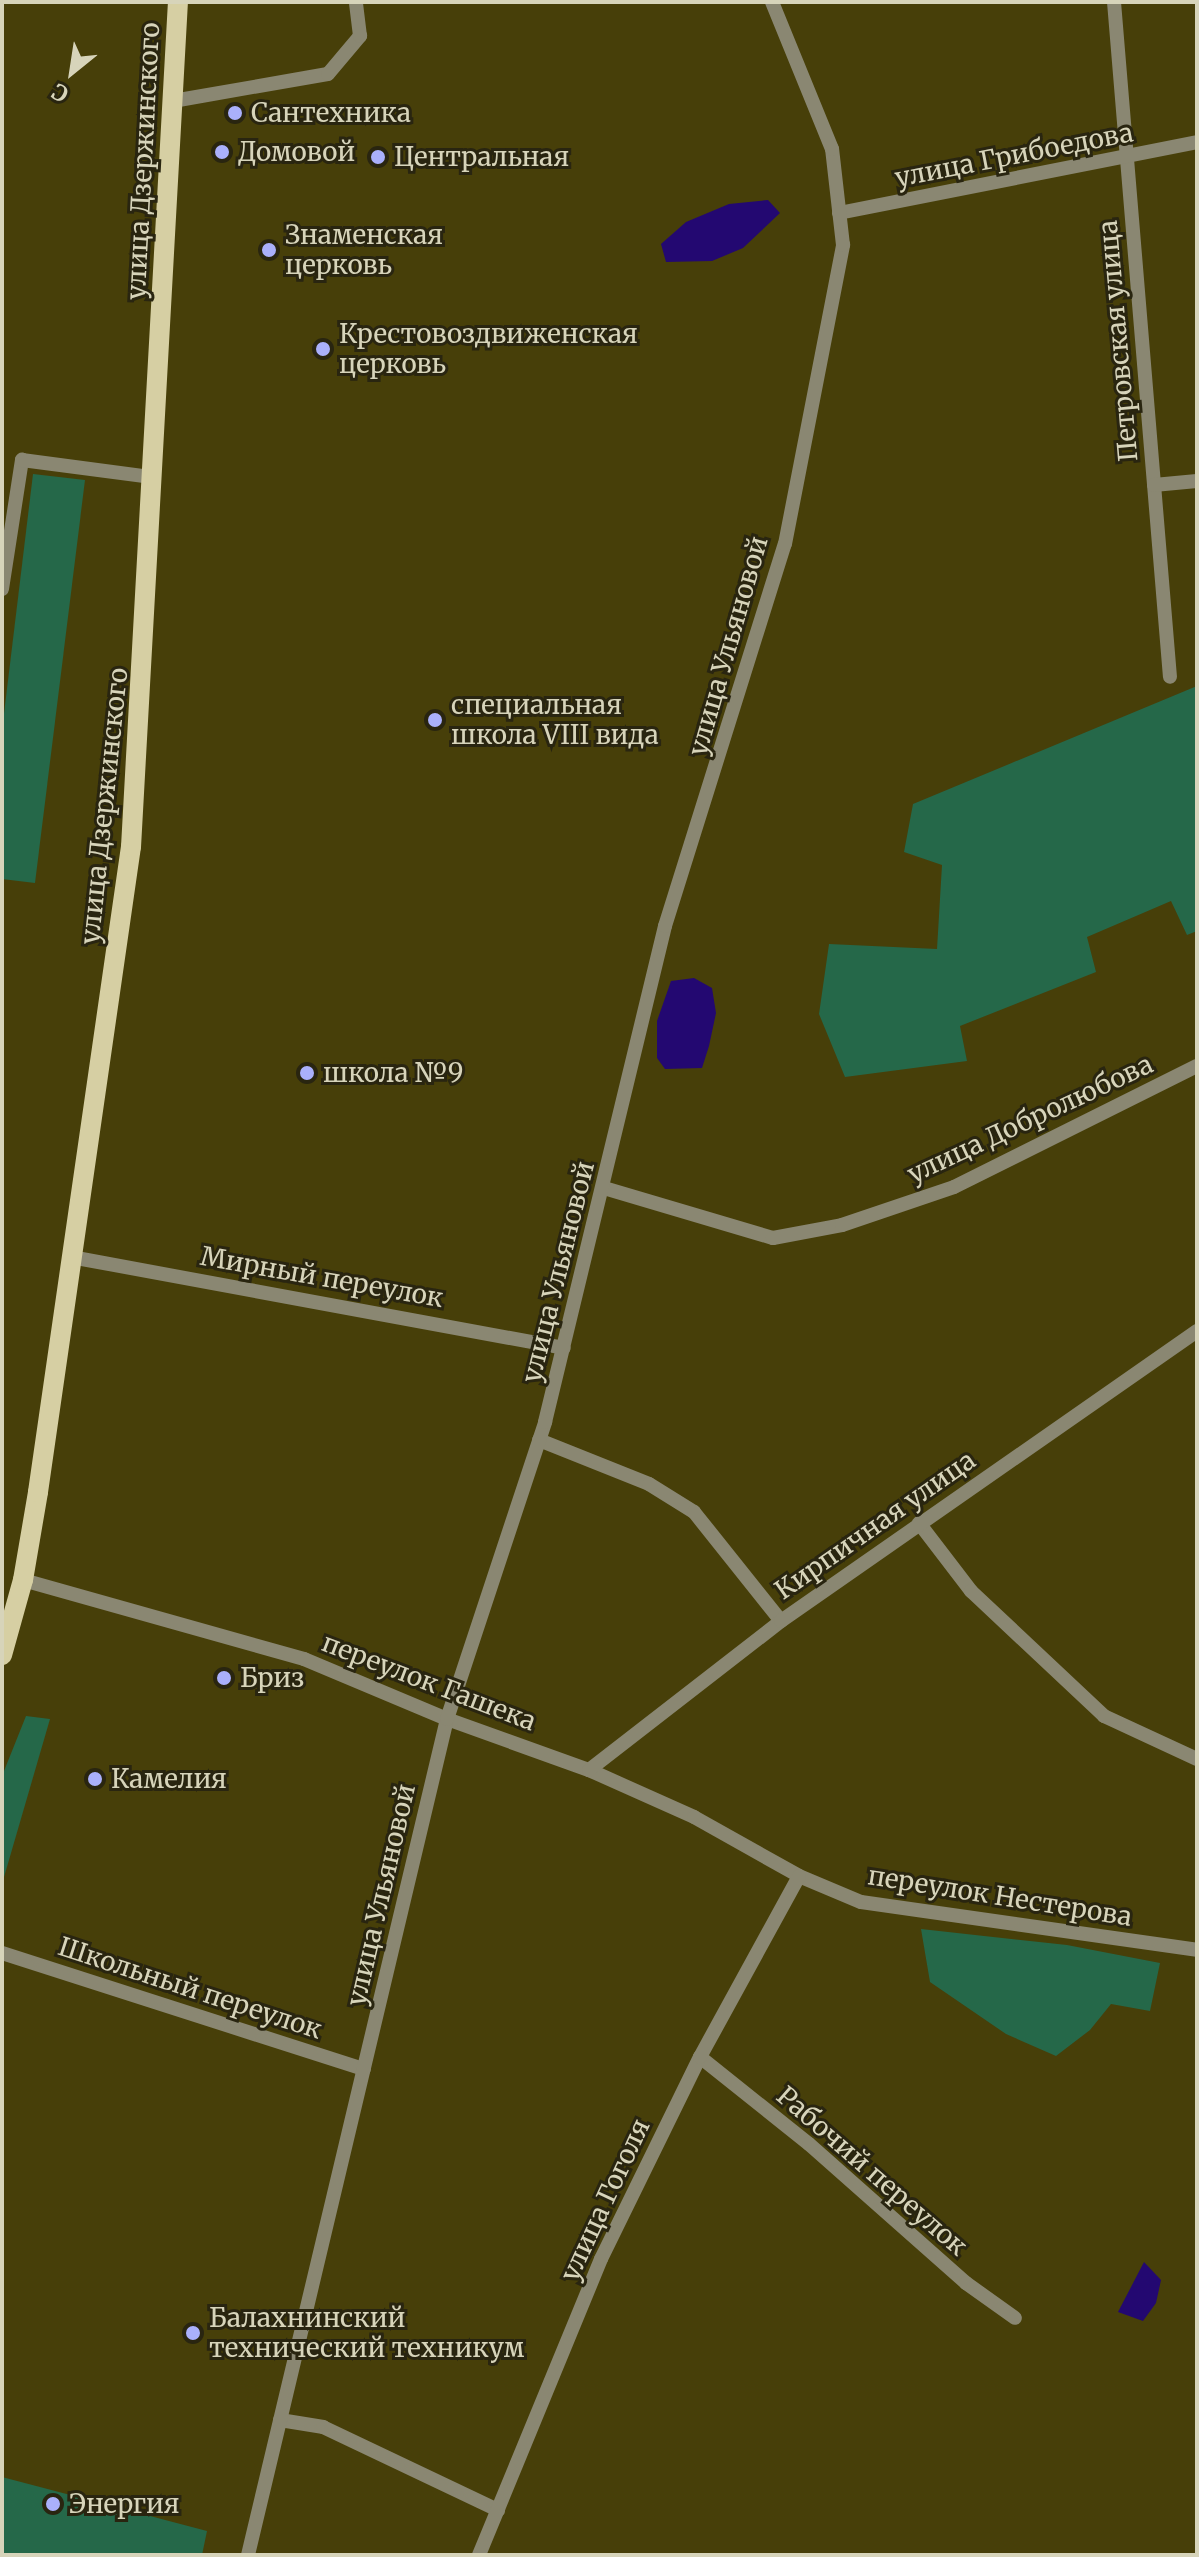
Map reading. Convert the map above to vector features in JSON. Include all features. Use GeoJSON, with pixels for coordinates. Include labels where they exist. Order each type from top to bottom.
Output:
{"type":"FeatureCollection","features":[{"type":"Feature","properties":{"kind":"main road","name":"улица Дзержинского"},"geometry":{"type":"LineString","coordinates":[[2,1655],[23,1580],[131,847],[178,2]]}},
{"type":"Feature","properties":{"kind":"street"},"geometry":{"type":"LineString","coordinates":[[173,101],[328,74],[360,36],[356,2]]}},
{"type":"Feature","properties":{"kind":"street","name":"улица Ульяновой"},"geometry":{"type":"LineString","coordinates":[[248,2555],[447,1719],[539,1440],[604,1188],[665,926],[785,544],[843,245],[832,149],[772,2]]}},
{"type":"Feature","properties":{"kind":"street","name":"Петровская улица"},"geometry":{"type":"LineString","coordinates":[[1114,2],[1170,677]]}},
{"type":"Feature","properties":{"kind":"street","name":"улица Грибоедова"},"geometry":{"type":"LineString","coordinates":[[839,213],[1197,142]]}},
{"type":"Feature","properties":{"kind":"street"},"geometry":{"type":"LineString","coordinates":[[2,589],[22,460],[152,477]]}},
{"type":"Feature","properties":{"kind":"street"},"geometry":{"type":"LineString","coordinates":[[1154,485],[1197,481]]}},
{"type":"Feature","properties":{"kind":"street","name":"улица Добролюбова"},"geometry":{"type":"LineString","coordinates":[[604,1188],[773,1238],[842,1225],[954,1187],[1197,1066]]}},
{"type":"Feature","properties":{"kind":"street","name":"Мирный переулок"},"geometry":{"type":"LineString","coordinates":[[71,1257],[564,1348]]}},
{"type":"Feature","properties":{"kind":"street","name":"Кирпичная улица"},"geometry":{"type":"LineString","coordinates":[[589,1770],[781,1621],[1197,1331]]}},
{"type":"Feature","properties":{"kind":"street"},"geometry":{"type":"LineString","coordinates":[[539,1440],[649,1484],[694,1512],[781,1621]]}},
{"type":"Feature","properties":{"kind":"street"},"geometry":{"type":"LineString","coordinates":[[919,1523],[971,1591],[1104,1716],[1197,1759]]}},
{"type":"Feature","properties":{"kind":"street","name":"переулок Гашека"},"geometry":{"type":"LineString","coordinates":[[23,1580],[304,1659],[447,1719],[589,1770],[694,1817],[799,1876]]}},
{"type":"Feature","properties":{"kind":"street","name":"переулок Нестерова"},"geometry":{"type":"LineString","coordinates":[[799,1876],[861,1902],[1197,1950]]}},
{"type":"Feature","properties":{"kind":"street","name":"улица Гоголя"},"geometry":{"type":"LineString","coordinates":[[479,2555],[601,2259],[700,2057],[799,1876]]}},
{"type":"Feature","properties":{"kind":"street","name":"Школьный переулок"},"geometry":{"type":"LineString","coordinates":[[2,1953],[364,2069]]}},
{"type":"Feature","properties":{"kind":"street","name":"Рабочий переулок"},"geometry":{"type":"LineString","coordinates":[[700,2057],[809,2144],[966,2283],[1015,2318]]}},
{"type":"Feature","properties":{"kind":"street"},"geometry":{"type":"LineString","coordinates":[[280,2420],[323,2427],[498,2510]]}},
{"type":"Feature","properties":{"kind":"green space"},"geometry":{"type":"Polygon","coordinates":[[[33,474],[85,480],[35,883],[2,879],[2,730],[33,474]]]}},
{"type":"Feature","properties":{"kind":"green space"},"geometry":{"type":"Polygon","coordinates":[[[1197,686],[1197,931],[1187,935],[1171,901],[1087,937],[1096,972],[960,1026],[967,1061],[845,1077],[819,1014],[829,944],[937,949],[942,865],[904,852],[913,804],[1197,686]]]}},
{"type":"Feature","properties":{"kind":"green space"},"geometry":{"type":"Polygon","coordinates":[[[26,1716],[50,1719],[2,1884],[2,1776],[26,1716]]]}},
{"type":"Feature","properties":{"kind":"green space"},"geometry":{"type":"Polygon","coordinates":[[[921,1929],[1067,1945],[1160,1963],[1150,2011],[1111,2004],[1090,2030],[1056,2056],[1006,2034],[930,1982],[921,1929]]]}},
{"type":"Feature","properties":{"kind":"green space","name":"Энергия"},"geometry":{"type":"Polygon","coordinates":[[[2,2477],[207,2531],[202,2555],[2,2555],[2,2477]]]}},
{"type":"Feature","properties":{"kind":"shaded area"},"geometry":{"type":"Polygon","coordinates":[[[768,200],[780,213],[743,248],[712,261],[666,262],[661,244],[686,222],[729,204],[768,200]]]}},
{"type":"Feature","properties":{"kind":"shaded area"},"geometry":{"type":"Polygon","coordinates":[[[694,978],[712,988],[716,1013],[702,1068],[665,1069],[657,1058],[657,1021],[671,981],[694,978]]]}},
{"type":"Feature","properties":{"kind":"shaded area"},"geometry":{"type":"Polygon","coordinates":[[[1144,2262],[1161,2280],[1156,2303],[1143,2321],[1118,2312],[1144,2262]]]}},
{"type":"Feature","properties":{"kind":"place","name":"Сантехника"},"geometry":{"type":"Point","coordinates":[235,113]}},
{"type":"Feature","properties":{"kind":"place","name":"Домовой"},"geometry":{"type":"Point","coordinates":[222,152]}},
{"type":"Feature","properties":{"kind":"place","name":"Центральная"},"geometry":{"type":"Point","coordinates":[378,157]}},
{"type":"Feature","properties":{"kind":"place","name":"Знаменская церковь"},"geometry":{"type":"Point","coordinates":[269,250]}},
{"type":"Feature","properties":{"kind":"place","name":"Крестовоздвиженская церковь"},"geometry":{"type":"Point","coordinates":[323,349]}},
{"type":"Feature","properties":{"kind":"place","name":"специальная школа VIII вида"},"geometry":{"type":"Point","coordinates":[435,720]}},
{"type":"Feature","properties":{"kind":"place","name":"школа №9"},"geometry":{"type":"Point","coordinates":[307,1073]}},
{"type":"Feature","properties":{"kind":"place","name":"Бриз"},"geometry":{"type":"Point","coordinates":[224,1678]}},
{"type":"Feature","properties":{"kind":"place","name":"Камелия"},"geometry":{"type":"Point","coordinates":[95,1779]}},
{"type":"Feature","properties":{"kind":"place","name":"Балахнинский технический техникум"},"geometry":{"type":"Point","coordinates":[193,2333]}},
{"type":"Feature","properties":{"kind":"place","name":"Энергия"},"geometry":{"type":"Point","coordinates":[53,2504]}}]}
